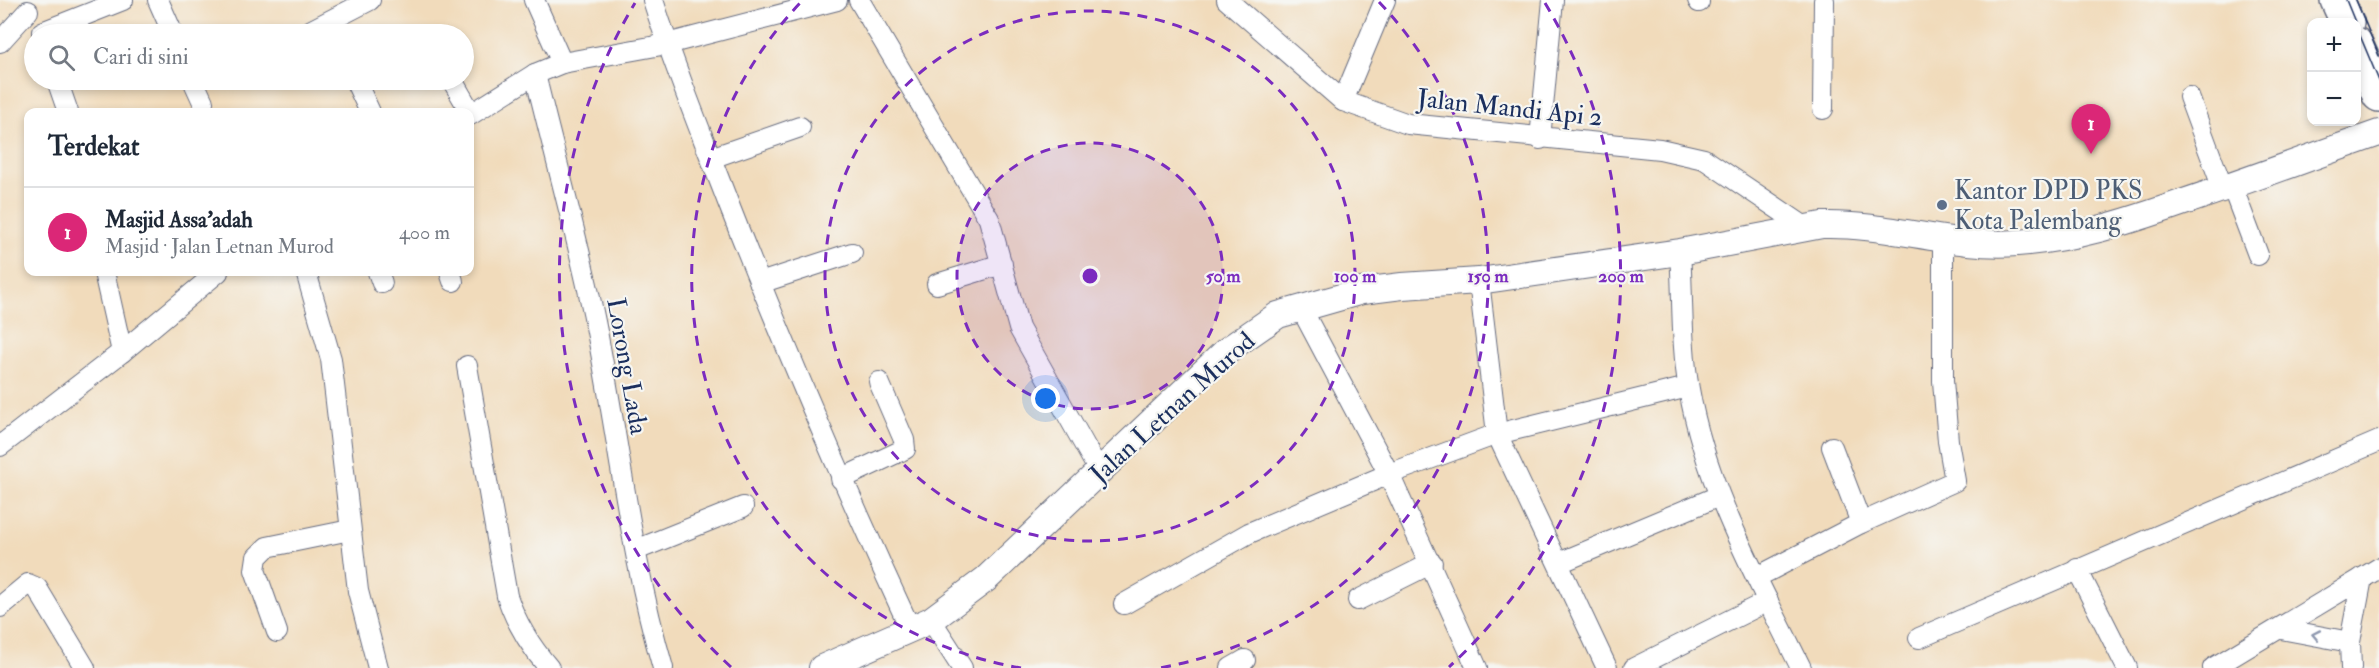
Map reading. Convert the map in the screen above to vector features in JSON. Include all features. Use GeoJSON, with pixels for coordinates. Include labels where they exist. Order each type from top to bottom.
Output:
{"type":"FeatureCollection","features":[{"type":"Feature","properties":{"kind":"highway"},"geometry":{"type":"LineString","coordinates":[[2337,0],[2345,18]]}},
{"type":"Feature","properties":{"kind":"highway"},"geometry":{"type":"LineString","coordinates":[[2361,55],[2379,95]]}},
{"type":"Feature","properties":{"kind":"street"},"geometry":{"type":"LineString","coordinates":[[64,24],[123,0]]}},
{"type":"Feature","properties":{"kind":"street"},"geometry":{"type":"LineString","coordinates":[[158,0],[169,24]]}},
{"type":"Feature","properties":{"kind":"street"},"geometry":{"type":"LineString","coordinates":[[323,24],[370,0]]}},
{"type":"Feature","properties":{"kind":"street"},"geometry":{"type":"LineString","coordinates":[[534,0],[562,63]]}},
{"type":"Feature","properties":{"kind":"street"},"geometry":{"type":"LineString","coordinates":[[653,0],[667,44],[760,283],[841,479],[920,624],[962,668]]}},
{"type":"Feature","properties":{"kind":"street"},"geometry":{"type":"LineString","coordinates":[[859,0],[989,219],[1019,327],[1100,471]]}},
{"type":"Feature","properties":{"kind":"street","name":"Jalan Mandi Api 2"},"geometry":{"type":"LineString","coordinates":[[1227,0],[1343,101],[1408,124],[1540,139],[1660,149],[1695,156],[1805,227]]}},
{"type":"Feature","properties":{"kind":"street"},"geometry":{"type":"LineString","coordinates":[[1343,101],[1385,0]]}},
{"type":"Feature","properties":{"kind":"street"},"geometry":{"type":"LineString","coordinates":[[1540,139],[1553,0]]}},
{"type":"Feature","properties":{"kind":"street"},"geometry":{"type":"LineString","coordinates":[[1823,109],[1824,0]]}},
{"type":"Feature","properties":{"kind":"street"},"geometry":{"type":"LineString","coordinates":[[474,112],[535,74],[562,63],[667,44],[828,1]]}},
{"type":"Feature","properties":{"kind":"street"},"geometry":{"type":"LineString","coordinates":[[0,42],[25,5],[37,24]]}},
{"type":"Feature","properties":{"kind":"street","name":"Lorong Lada"},"geometry":{"type":"LineString","coordinates":[[535,74],[593,312],[651,630],[663,668]]}},
{"type":"Feature","properties":{"kind":"street"},"geometry":{"type":"LineString","coordinates":[[60,90],[67,108]]}},
{"type":"Feature","properties":{"kind":"street"},"geometry":{"type":"LineString","coordinates":[[198,90],[203,102]]}},
{"type":"Feature","properties":{"kind":"street"},"geometry":{"type":"LineString","coordinates":[[360,90],[368,108]]}},
{"type":"Feature","properties":{"kind":"street"},"geometry":{"type":"LineString","coordinates":[[457,90],[467,108]]}},
{"type":"Feature","properties":{"kind":"street"},"geometry":{"type":"LineString","coordinates":[[2189,97],[2258,255]]}},
{"type":"Feature","properties":{"kind":"street"},"geometry":{"type":"LineString","coordinates":[[711,158],[800,127]]}},
{"type":"Feature","properties":{"kind":"street","name":"Jalan Letnan Murod"},"geometry":{"type":"LineString","coordinates":[[822,668],[920,624],[986,579],[1226,351],[1278,315],[1362,291],[1479,281],[1680,252],[1805,227],[1845,224],[2014,244],[2073,236],[2107,228],[2227,188],[2379,134]]}},
{"type":"Feature","properties":{"kind":"street"},"geometry":{"type":"LineString","coordinates":[[1757,577],[1861,523],[1955,479],[1948,441],[1943,381],[1943,237]]}},
{"type":"Feature","properties":{"kind":"street"},"geometry":{"type":"LineString","coordinates":[[1680,252],[1688,387],[1700,437],[1719,496],[1801,668]]}},
{"type":"Feature","properties":{"kind":"street"},"geometry":{"type":"LineString","coordinates":[[760,283],[852,253]]}},
{"type":"Feature","properties":{"kind":"street"},"geometry":{"type":"LineString","coordinates":[[937,284],[1002,264]]}},
{"type":"Feature","properties":{"kind":"street"},"geometry":{"type":"LineString","coordinates":[[105,276],[122,352]]}},
{"type":"Feature","properties":{"kind":"street"},"geometry":{"type":"LineString","coordinates":[[0,446],[122,352],[213,276]]}},
{"type":"Feature","properties":{"kind":"street"},"geometry":{"type":"LineString","coordinates":[[307,276],[332,359],[350,530],[362,612],[378,668]]}},
{"type":"Feature","properties":{"kind":"street"},"geometry":{"type":"LineString","coordinates":[[1479,281],[1497,434],[1607,668]]}},
{"type":"Feature","properties":{"kind":"street"},"geometry":{"type":"LineString","coordinates":[[1301,308],[1389,474],[1432,563],[1459,631],[1477,668]]}},
{"type":"Feature","properties":{"kind":"street"},"geometry":{"type":"LineString","coordinates":[[467,366],[507,596],[515,619],[527,640],[549,668]]}},
{"type":"Feature","properties":{"kind":"street"},"geometry":{"type":"LineString","coordinates":[[841,479],[905,449],[904,440],[879,382]]}},
{"type":"Feature","properties":{"kind":"street"},"geometry":{"type":"LineString","coordinates":[[1124,604],[1249,533],[1389,474],[1497,434],[1688,387]]}},
{"type":"Feature","properties":{"kind":"street"},"geometry":{"type":"LineString","coordinates":[[1919,639],[2077,569],[2379,441]]}},
{"type":"Feature","properties":{"kind":"street"},"geometry":{"type":"LineString","coordinates":[[1832,447],[1861,523]]}},
{"type":"Feature","properties":{"kind":"street"},"geometry":{"type":"LineString","coordinates":[[1559,563],[1719,496]]}},
{"type":"Feature","properties":{"kind":"street"},"geometry":{"type":"LineString","coordinates":[[636,550],[743,507]]}},
{"type":"Feature","properties":{"kind":"street"},"geometry":{"type":"LineString","coordinates":[[277,632],[255,570],[257,557],[267,547],[350,530]]}},
{"type":"Feature","properties":{"kind":"street"},"geometry":{"type":"LineString","coordinates":[[1358,600],[1432,563]]}},
{"type":"Feature","properties":{"kind":"street"},"geometry":{"type":"LineString","coordinates":[[2213,668],[2379,568]]}},
{"type":"Feature","properties":{"kind":"street"},"geometry":{"type":"LineString","coordinates":[[2077,569],[2127,668]]}},
{"type":"Feature","properties":{"kind":"street"},"geometry":{"type":"LineString","coordinates":[[2351,668],[2350,642],[2362,578]]}},
{"type":"Feature","properties":{"kind":"street"},"geometry":{"type":"LineString","coordinates":[[0,607],[28,584],[37,588],[85,668]]}},
{"type":"Feature","properties":{"kind":"street"},"geometry":{"type":"LineString","coordinates":[[1634,668],[1768,601]]}},
{"type":"Feature","properties":{"kind":"street"},"geometry":{"type":"LineString","coordinates":[[2281,628],[2350,642]]}},
{"type":"Feature","properties":{"kind":"tram line"},"geometry":{"type":"LineString","coordinates":[[2346,0],[2353,18]]}},
{"type":"Feature","properties":{"kind":"tram line"},"geometry":{"type":"LineString","coordinates":[[2356,0],[2379,56]]}},
{"type":"Feature","properties":{"kind":"tram line"},"geometry":{"type":"LineString","coordinates":[[2361,38],[2379,81]]}},
{"type":"Feature","properties":{"kind":"place","name":"Masjid Assa'adah"},"geometry":{"type":"Point","coordinates":[2091,154]}},
{"type":"Feature","properties":{"kind":"place","name":"Kantor DPD PKS Kota Palembang"},"geometry":{"type":"Point","coordinates":[1942,205]}}]}
